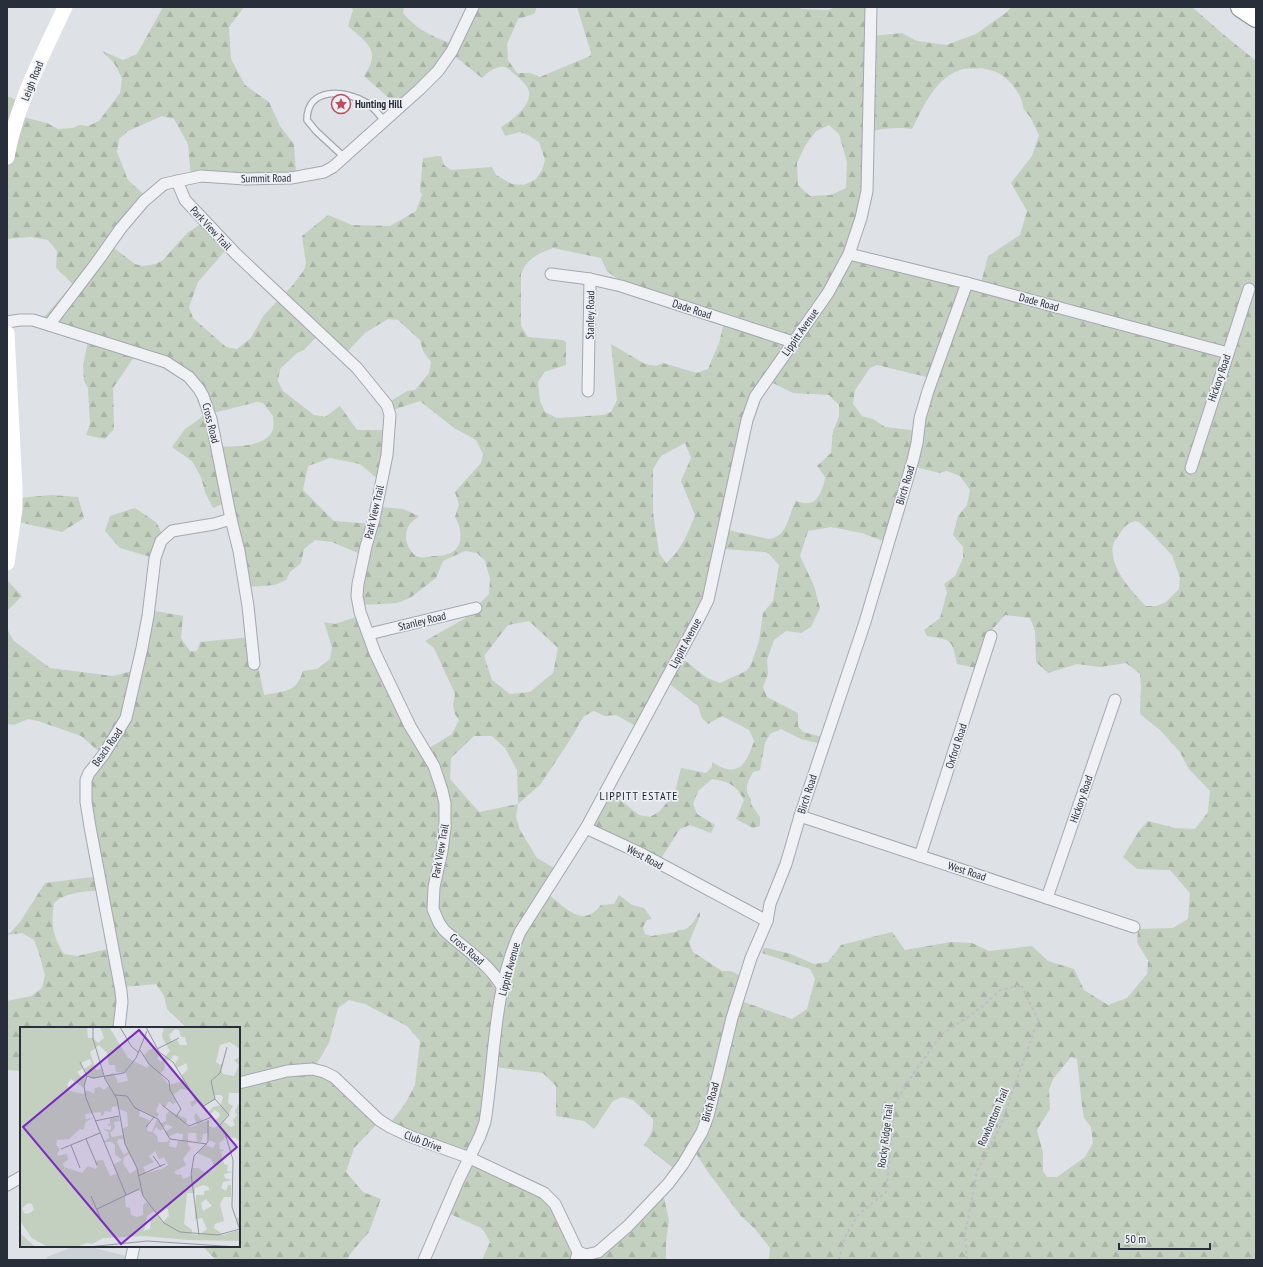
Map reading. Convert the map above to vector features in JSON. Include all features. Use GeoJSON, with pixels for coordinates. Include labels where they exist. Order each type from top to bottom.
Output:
{"type":"FeatureCollection","features":[{"type":"Feature","properties":{"kind":"highway"},"geometry":{"type":"LineString","coordinates":[[1241,7],[1256,17]]}},
{"type":"Feature","properties":{"kind":"street","name":"Leigh Road"},"geometry":{"type":"LineString","coordinates":[[7,157],[18,116],[25,97],[64,7]]}},
{"type":"Feature","properties":{"kind":"street","name":"Summit Road"},"geometry":{"type":"LineString","coordinates":[[49,325],[121,228],[144,201],[164,184],[201,176],[245,180],[291,178],[324,172],[333,167],[420,89],[446,61],[473,7]]}},
{"type":"Feature","properties":{"kind":"street","name":"Lippitt Avenue"},"geometry":{"type":"LineString","coordinates":[[424,1260],[485,1122],[496,1031],[503,988],[513,948],[520,932],[586,828],[700,618],[708,600],[747,420],[755,397],[828,293],[849,254],[861,218],[866,191],[871,7]]}},
{"type":"Feature","properties":{"kind":"street","name":"Park View Trail"},"geometry":{"type":"LineString","coordinates":[[177,181],[185,200],[190,206],[236,254],[357,368],[387,404],[390,415],[387,455],[356,596],[375,653],[410,726],[434,766],[442,790],[445,803],[445,828],[442,851],[438,863],[434,886],[433,908]]}},
{"type":"Feature","properties":{"kind":"street","name":"Dade Road"},"geometry":{"type":"LineString","coordinates":[[849,254],[967,283],[1228,353]]}},
{"type":"Feature","properties":{"kind":"street","name":"Stanley Road"},"geometry":{"type":"LineString","coordinates":[[551,274],[590,279],[588,391]]}},
{"type":"Feature","properties":{"kind":"street","name":"Dade Road"},"geometry":{"type":"LineString","coordinates":[[590,279],[621,286],[793,342]]}},
{"type":"Feature","properties":{"kind":"street","name":"Birch Road"},"geometry":{"type":"LineString","coordinates":[[577,1256],[593,1254],[603,1249],[649,1205],[684,1163],[702,1132],[708,1116],[732,1018],[751,958],[767,921],[770,904],[786,864],[800,816],[865,622],[913,460],[920,418],[928,391],[967,283]]}},
{"type":"Feature","properties":{"kind":"street","name":"Hickory Road"},"geometry":{"type":"LineString","coordinates":[[1190,468],[1249,289]]}},
{"type":"Feature","properties":{"kind":"street","name":"Cross Road"},"geometry":{"type":"LineString","coordinates":[[7,322],[33,320],[166,362],[189,377],[203,396],[211,419],[239,551],[248,606],[254,664]]}},
{"type":"Feature","properties":{"kind":"street"},"geometry":{"type":"LineString","coordinates":[[7,333],[10,439],[16,488],[15,509],[7,563]]}},
{"type":"Feature","properties":{"kind":"street","name":"Beach Road"},"geometry":{"type":"LineString","coordinates":[[119,1027],[121,991],[90,827],[86,802],[86,780],[89,773],[120,730],[126,718],[148,616],[155,558],[161,542],[172,531],[214,524],[231,519]]}},
{"type":"Feature","properties":{"kind":"street","name":"Stanley Road"},"geometry":{"type":"LineString","coordinates":[[369,634],[476,608]]}},
{"type":"Feature","properties":{"kind":"street","name":"Oxford Road"},"geometry":{"type":"LineString","coordinates":[[920,856],[991,636]]}},
{"type":"Feature","properties":{"kind":"street","name":"Hickory Road"},"geometry":{"type":"LineString","coordinates":[[1047,898],[1115,700]]}},
{"type":"Feature","properties":{"kind":"street","name":"West Road"},"geometry":{"type":"LineString","coordinates":[[800,816],[1134,927]]}},
{"type":"Feature","properties":{"kind":"street","name":"West Road"},"geometry":{"type":"LineString","coordinates":[[586,828],[642,854],[767,921]]}},
{"type":"Feature","properties":{"kind":"street","name":"Cross Road"},"geometry":{"type":"LineString","coordinates":[[433,908],[439,923],[444,930],[487,966],[498,979],[503,988]]}},
{"type":"Feature","properties":{"kind":"street","name":"Club Drive"},"geometry":{"type":"LineString","coordinates":[[240,1083],[287,1071],[312,1069],[324,1072],[334,1077],[379,1120],[390,1127],[409,1136],[470,1158],[544,1193],[555,1204],[577,1256]]}},
{"type":"Feature","properties":{"kind":"street"},"geometry":{"type":"LineString","coordinates":[[131,1260],[134,1247]]}},
{"type":"Feature","properties":{"kind":"lane"},"geometry":{"type":"LineString","coordinates":[[344,157],[316,131],[307,120],[310,103],[316,98],[333,94],[346,94],[354,96],[366,103],[375,110],[384,121]]}},
{"type":"Feature","properties":{"kind":"path","name":"Rocky Ridge Trail"},"geometry":{"type":"LineString","coordinates":[[839,1260],[844,1239],[858,1215],[886,1192],[895,1103],[913,1074],[941,1035],[982,1007],[1000,990],[1021,985]]}},
{"type":"Feature","properties":{"kind":"path","name":"Rowbottom Trail"},"geometry":{"type":"LineString","coordinates":[[967,1260],[965,1234],[977,1172],[1000,1127],[1038,1020],[1021,985]]}},
{"type":"Feature","properties":{"kind":"shaded area"},"geometry":{"type":"Polygon","coordinates":[[[72,1247],[91,1247],[130,1257],[132,1260],[46,1260],[47,1257],[72,1247]]]}},
{"type":"Feature","properties":{"kind":"green space"},"geometry":{"type":"Polygon","coordinates":[[[163,7],[244,7],[229,27],[231,59],[245,85],[269,102],[280,126],[294,144],[296,174],[191,178],[188,144],[174,119],[162,116],[128,131],[119,139],[117,152],[128,180],[147,197],[110,245],[135,264],[142,266],[156,264],[163,260],[187,233],[207,220],[231,244],[198,282],[189,307],[193,318],[226,347],[237,349],[251,338],[264,315],[292,286],[304,270],[306,263],[302,236],[328,215],[352,225],[390,226],[416,211],[422,195],[420,191],[423,158],[441,156],[444,165],[451,170],[492,167],[496,175],[512,184],[524,185],[536,179],[542,170],[545,160],[539,142],[520,132],[505,136],[501,127],[520,113],[529,98],[527,87],[508,68],[497,68],[490,71],[482,78],[452,54],[399,107],[364,76],[372,59],[372,53],[366,43],[348,26],[353,10],[351,7],[404,7],[403,13],[414,24],[433,36],[455,45],[474,7],[537,7],[534,14],[518,19],[507,44],[508,60],[517,73],[530,73],[540,77],[590,56],[591,53],[577,7],[799,7],[802,9],[828,10],[835,7],[872,7],[872,36],[902,33],[917,41],[946,45],[976,34],[1007,12],[1011,7],[1192,7],[1256,61],[1256,1260],[769,1260],[770,1248],[755,1229],[741,1216],[695,1152],[677,1171],[644,1145],[651,1133],[653,1119],[633,1100],[622,1097],[613,1101],[594,1129],[584,1121],[556,1116],[556,1086],[543,1073],[495,1067],[472,1157],[534,1181],[557,1198],[573,1238],[577,1260],[482,1260],[490,1242],[484,1231],[481,1228],[446,1212],[470,1160],[388,1126],[405,1104],[415,1085],[420,1041],[407,1026],[365,1004],[349,1000],[338,1008],[329,1043],[317,1063],[319,1067],[376,1120],[375,1126],[354,1148],[346,1172],[363,1192],[381,1199],[369,1232],[347,1260],[216,1260],[204,1247],[240,1247],[240,1027],[186,1027],[167,1009],[164,996],[156,984],[124,987],[119,1027],[20,1027],[20,1071],[7,1070],[7,1001],[31,996],[42,988],[45,975],[34,940],[22,933],[7,935],[7,932],[10,933],[20,922],[45,883],[101,876],[89,783],[103,755],[81,736],[38,721],[28,719],[14,725],[7,724],[7,629],[14,641],[50,668],[113,676],[136,670],[149,610],[183,616],[181,638],[190,651],[197,651],[200,642],[251,637],[253,640],[264,695],[289,690],[297,684],[303,671],[317,669],[330,659],[332,647],[324,622],[335,624],[362,615],[426,750],[452,734],[459,720],[455,714],[453,705],[455,694],[434,648],[425,641],[464,619],[489,594],[490,579],[485,561],[477,553],[465,551],[443,561],[436,578],[410,598],[397,603],[362,605],[360,598],[365,556],[332,542],[315,540],[304,549],[301,563],[290,572],[286,580],[275,585],[245,587],[228,504],[213,508],[205,492],[201,477],[192,461],[172,447],[185,429],[210,409],[187,371],[139,350],[113,388],[114,429],[105,439],[86,435],[90,424],[88,388],[84,381],[83,365],[89,337],[47,320],[44,317],[73,284],[56,268],[57,251],[48,240],[31,237],[7,239],[7,96],[21,102],[19,116],[47,123],[58,129],[73,128],[79,125],[88,126],[99,121],[120,93],[122,78],[114,63],[102,51],[123,60],[137,54],[163,7]],[[982,68],[963,69],[953,73],[938,85],[926,102],[912,129],[891,128],[870,132],[870,192],[852,250],[980,287],[988,256],[1020,235],[1027,211],[1011,183],[1032,156],[1039,135],[1030,117],[1023,108],[1023,104],[1016,89],[1004,76],[982,68]],[[829,125],[816,131],[805,146],[797,163],[798,185],[810,196],[831,195],[846,188],[847,162],[839,134],[829,125]],[[553,248],[530,260],[526,264],[521,274],[521,326],[528,337],[563,340],[566,342],[566,365],[544,372],[538,382],[540,401],[545,412],[557,418],[603,415],[611,412],[617,400],[611,344],[645,364],[656,366],[663,363],[697,373],[708,369],[719,343],[725,319],[620,281],[607,271],[601,258],[553,248]],[[388,319],[365,333],[347,352],[320,333],[304,350],[297,353],[280,369],[278,381],[283,391],[314,415],[325,417],[340,406],[357,430],[388,430],[380,481],[360,464],[330,458],[308,466],[303,490],[334,521],[372,524],[382,507],[403,509],[419,516],[409,525],[406,535],[408,546],[415,555],[419,557],[439,556],[453,551],[460,543],[460,532],[455,517],[459,504],[455,492],[481,463],[483,454],[476,440],[454,428],[420,401],[390,411],[387,406],[391,401],[407,391],[415,390],[429,373],[431,362],[423,351],[420,340],[398,320],[388,319]],[[877,365],[870,368],[855,390],[853,404],[862,416],[873,419],[885,427],[920,431],[931,378],[877,365]],[[769,381],[748,418],[728,530],[769,539],[776,537],[784,530],[796,501],[809,503],[816,500],[825,477],[817,466],[831,453],[833,431],[839,417],[839,405],[829,395],[793,393],[769,381]],[[257,402],[217,412],[211,410],[218,447],[241,446],[257,443],[270,435],[273,429],[273,416],[263,403],[257,402]],[[685,443],[661,456],[653,469],[653,512],[659,553],[666,563],[680,547],[687,535],[695,515],[681,481],[691,458],[685,443]],[[916,467],[891,544],[862,533],[831,527],[808,531],[800,556],[814,586],[820,608],[811,627],[801,633],[786,631],[774,640],[767,660],[768,674],[763,687],[767,697],[798,713],[798,726],[803,732],[830,739],[831,742],[829,746],[801,739],[781,729],[770,734],[765,743],[760,770],[753,772],[747,786],[747,792],[751,799],[751,804],[760,817],[760,826],[753,828],[736,819],[744,800],[738,790],[723,781],[712,779],[698,791],[693,804],[697,814],[715,825],[711,833],[690,825],[680,829],[660,860],[591,824],[608,792],[639,815],[650,817],[660,811],[675,792],[681,768],[706,773],[712,767],[712,762],[721,767],[735,769],[740,767],[748,757],[754,741],[749,730],[722,716],[708,724],[702,718],[698,706],[668,683],[639,728],[616,715],[605,716],[594,711],[584,716],[540,785],[518,804],[516,817],[520,830],[537,858],[559,871],[547,893],[567,910],[581,916],[594,912],[601,905],[614,904],[619,895],[632,905],[644,908],[652,919],[647,920],[643,927],[645,934],[651,936],[686,929],[691,925],[700,911],[700,916],[689,942],[693,952],[722,971],[731,971],[750,980],[744,1002],[792,1019],[807,1009],[815,979],[810,969],[762,953],[763,948],[791,954],[814,964],[828,962],[841,945],[892,932],[905,950],[951,942],[972,943],[989,951],[1032,946],[1048,961],[1074,969],[1084,990],[1108,1005],[1127,998],[1147,974],[1148,960],[1137,943],[1138,929],[1173,928],[1188,919],[1190,893],[1170,870],[1137,869],[1123,857],[1139,831],[1148,821],[1175,828],[1195,829],[1208,812],[1210,791],[1188,768],[1180,752],[1160,730],[1140,714],[1140,674],[1126,663],[1100,667],[1077,664],[1048,673],[1036,662],[1035,631],[1030,618],[1005,615],[990,632],[976,668],[957,664],[954,650],[950,642],[927,636],[924,630],[940,618],[947,592],[944,584],[955,576],[963,558],[963,547],[953,535],[958,516],[967,505],[970,490],[960,476],[947,471],[939,473],[916,467]],[[1135,521],[1127,525],[1122,530],[1114,542],[1114,559],[1122,577],[1140,600],[1146,606],[1157,606],[1166,602],[1179,589],[1180,578],[1172,555],[1151,533],[1139,522],[1135,521]],[[724,549],[682,658],[707,678],[720,683],[746,671],[751,665],[759,641],[763,613],[773,601],[779,565],[769,554],[765,552],[724,549]],[[529,621],[508,625],[484,656],[492,680],[510,694],[530,692],[553,673],[558,648],[529,621]],[[474,736],[451,758],[450,779],[479,812],[518,804],[517,770],[505,748],[492,736],[474,736]],[[102,890],[71,894],[54,903],[53,929],[64,954],[77,956],[112,948],[102,890]],[[1071,1057],[1053,1079],[1049,1090],[1050,1109],[1037,1130],[1043,1153],[1043,1171],[1047,1177],[1057,1177],[1085,1157],[1093,1143],[1091,1127],[1084,1118],[1077,1059],[1071,1057]]]}},
{"type":"Feature","properties":{"kind":"green space"},"geometry":{"type":"Polygon","coordinates":[[[7,435],[19,498],[51,495],[78,497],[84,518],[62,532],[19,522],[7,573],[7,435]]]}},
{"type":"Feature","properties":{"kind":"green space"},"geometry":{"type":"Polygon","coordinates":[[[135,508],[156,522],[164,537],[154,558],[120,548],[105,531],[110,516],[135,508]]]}},
{"type":"Feature","properties":{"kind":"green space"},"geometry":{"type":"Polygon","coordinates":[[[7,580],[22,596],[7,611],[7,580]]]}},
{"type":"Feature","properties":{"kind":"green space"},"geometry":{"type":"Polygon","coordinates":[[[661,1191],[669,1220],[666,1242],[666,1260],[593,1260],[585,1253],[599,1250],[661,1191]]]}},
{"type":"Feature","properties":{"kind":"place","name":"Hunting Hill"},"geometry":{"type":"Point","coordinates":[341,104]}},
{"type":"Feature","properties":{"kind":"district","name":"LIPPITT ESTATE"},"geometry":{"type":"Point","coordinates":[639,795]}}]}
